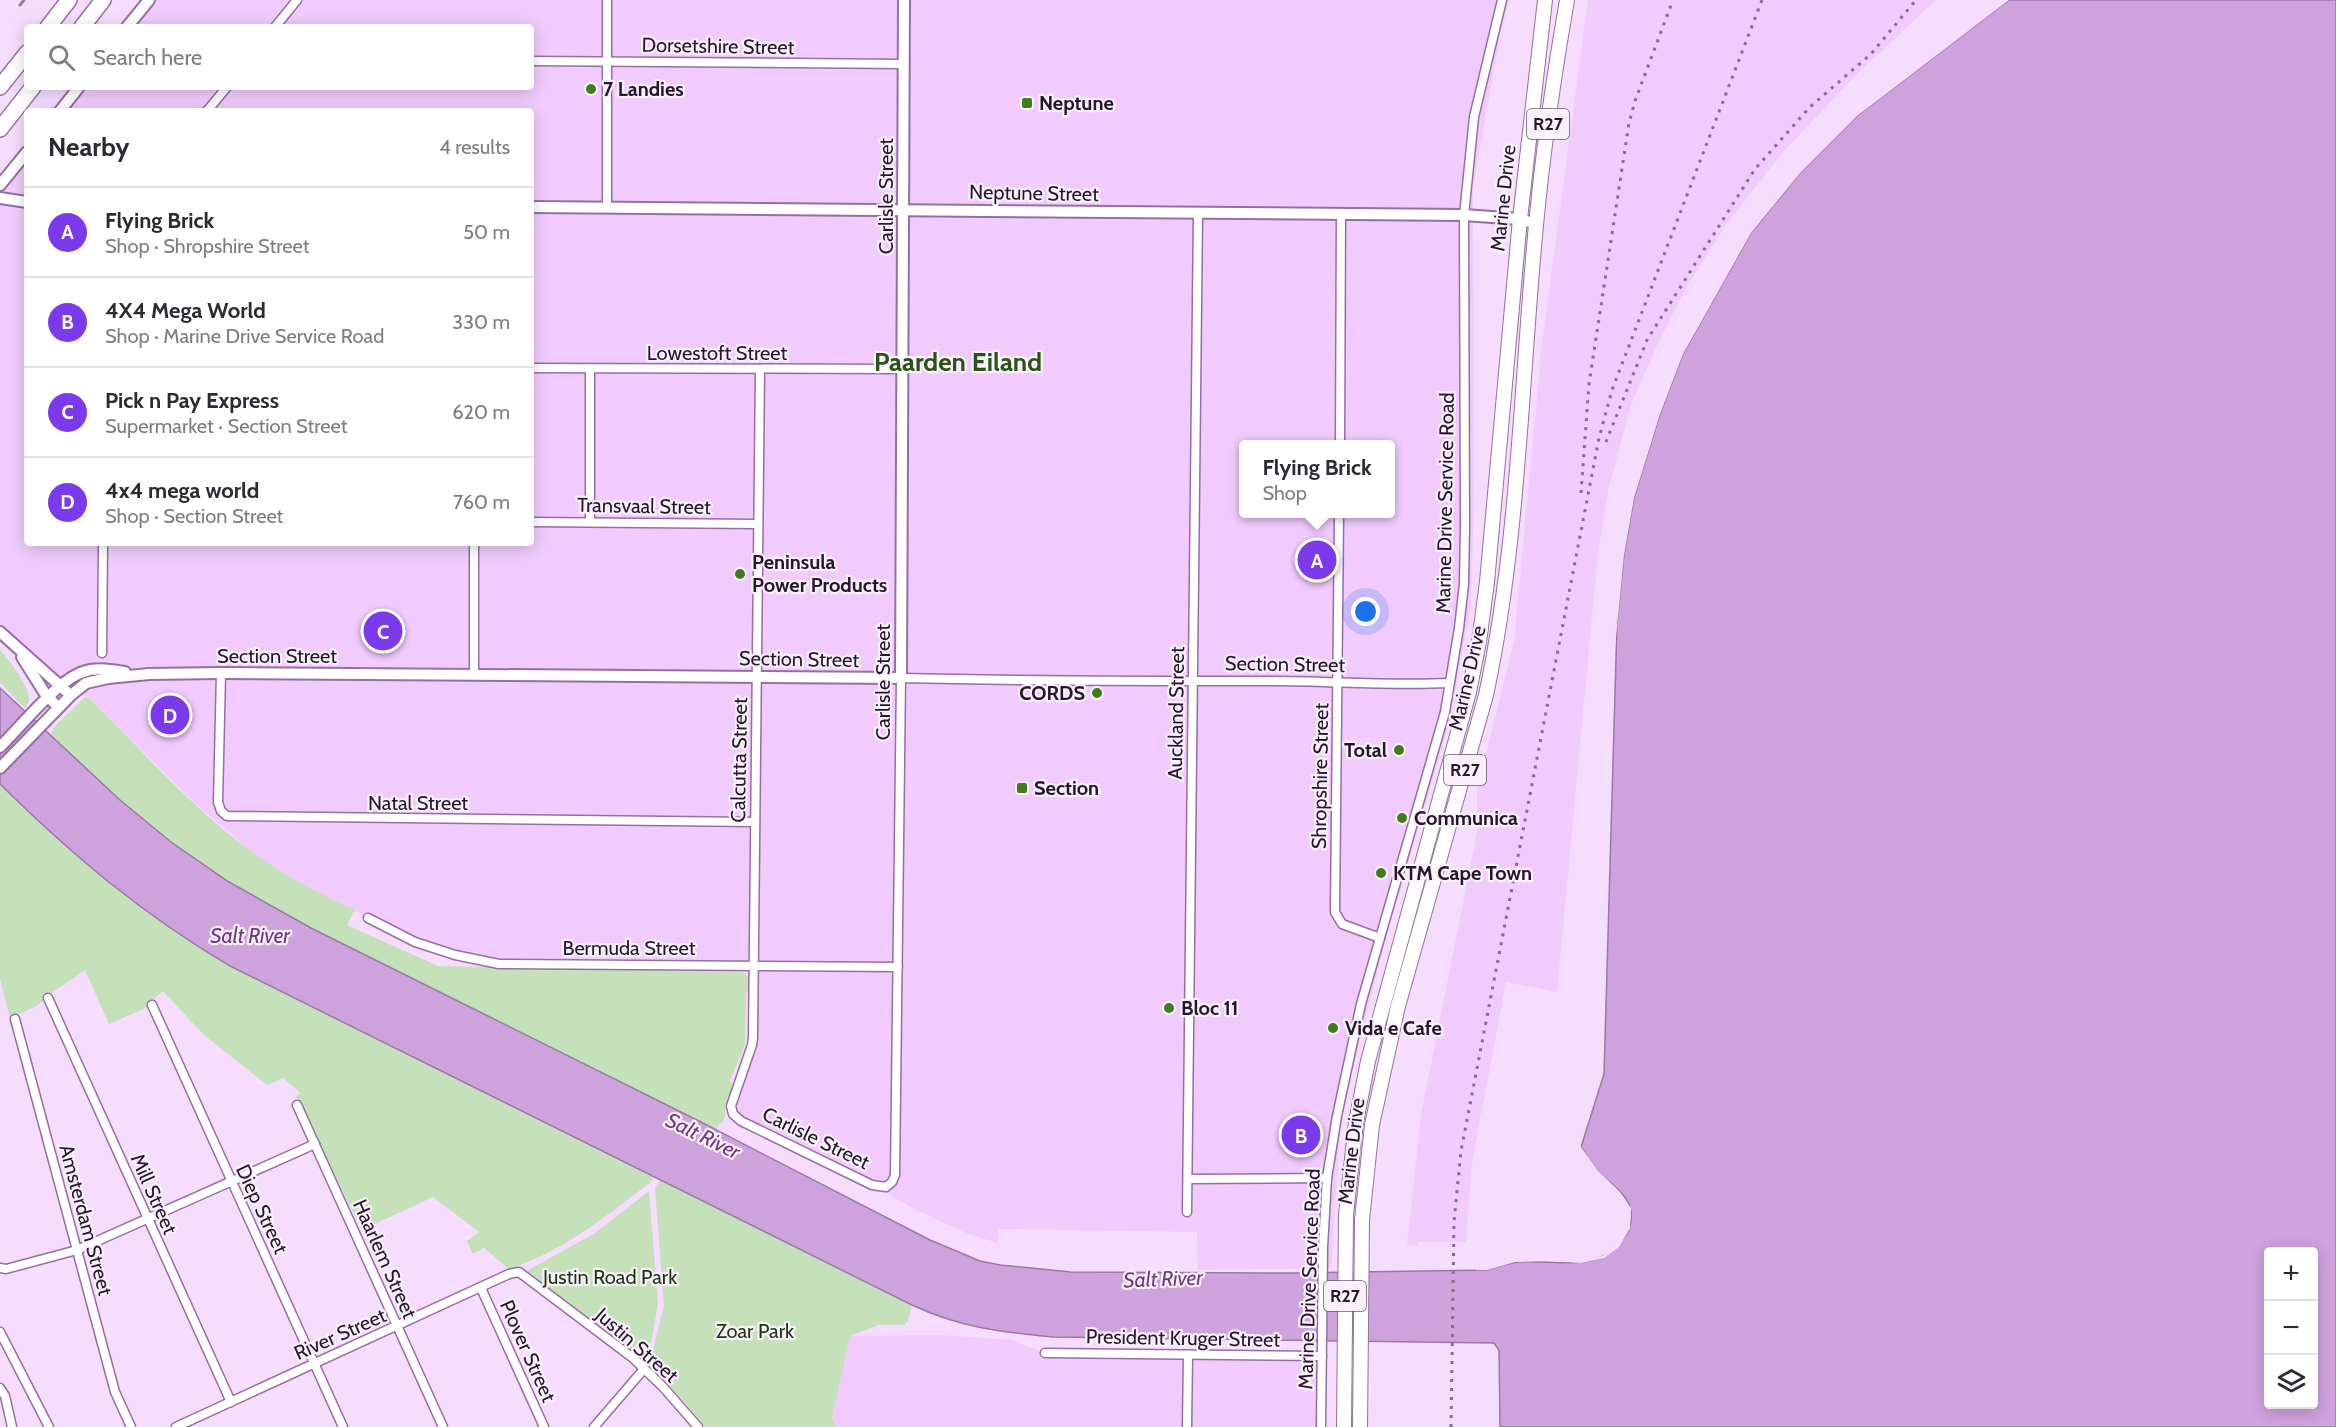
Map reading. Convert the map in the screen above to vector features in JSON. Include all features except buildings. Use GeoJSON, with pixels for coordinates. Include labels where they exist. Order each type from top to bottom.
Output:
{"type":"FeatureCollection","features":[{"type":"Feature","properties":{"kind":"highway"},"geometry":{"type":"LineString","coordinates":[[50,24],[69,0]]}},
{"type":"Feature","properties":{"kind":"highway"},"geometry":{"type":"LineString","coordinates":[[84,24],[103,0]]}},
{"type":"Feature","properties":{"kind":"highway"},"geometry":{"type":"LineString","coordinates":[[0,87],[24,57]]}},
{"type":"Feature","properties":{"kind":"highway"},"geometry":{"type":"LineString","coordinates":[[0,129],[31,90]]}},
{"type":"Feature","properties":{"kind":"main road","name":"Marine Drive"},"geometry":{"type":"LineString","coordinates":[[1344,1427],[1347,1205],[1356,1122],[1368,1061],[1469,692],[1479,642],[1487,582],[1520,219],[1545,0]]}},
{"type":"Feature","properties":{"kind":"main road","name":"Marine Drive"},"geometry":{"type":"LineString","coordinates":[[1360,1427],[1362,1220],[1372,1125],[1383,1067],[1401,996],[1486,695],[1497,643],[1513,504],[1536,224],[1552,88],[1567,0]]}},
{"type":"Feature","properties":{"kind":"street"},"geometry":{"type":"LineString","coordinates":[[129,24],[149,0]]}},
{"type":"Feature","properties":{"kind":"street"},"geometry":{"type":"LineString","coordinates":[[277,24],[297,0]]}},
{"type":"Feature","properties":{"kind":"street"},"geometry":{"type":"LineString","coordinates":[[607,0],[607,208]]}},
{"type":"Feature","properties":{"kind":"street","name":"Carlisle Street"},"geometry":{"type":"LineString","coordinates":[[732,1111],[741,1121],[872,1185],[882,1187],[894,1179],[896,1167],[901,678],[904,0]]}},
{"type":"Feature","properties":{"kind":"street","name":"Marine Drive Service Road"},"geometry":{"type":"LineString","coordinates":[[1321,1427],[1323,1247],[1328,1178],[1347,1061],[1444,712],[1464,584],[1464,215],[1474,117],[1502,0]]}},
{"type":"Feature","properties":{"kind":"street","name":"Dorsetshire Street"},"geometry":{"type":"LineString","coordinates":[[534,61],[904,64]]}},
{"type":"Feature","properties":{"kind":"street"},"geometry":{"type":"LineString","coordinates":[[62,108],[77,90]]}},
{"type":"Feature","properties":{"kind":"street"},"geometry":{"type":"LineString","coordinates":[[209,108],[224,90]]}},
{"type":"Feature","properties":{"kind":"street"},"geometry":{"type":"LineString","coordinates":[[0,186],[24,156]]}},
{"type":"Feature","properties":{"kind":"street"},"geometry":{"type":"LineString","coordinates":[[0,198],[24,202]]}},
{"type":"Feature","properties":{"kind":"street","name":"Neptune Street"},"geometry":{"type":"LineString","coordinates":[[534,207],[1464,215],[1520,219],[1536,224]]}},
{"type":"Feature","properties":{"kind":"street","name":"Auckland Street"},"geometry":{"type":"LineString","coordinates":[[1187,1212],[1198,214]]}},
{"type":"Feature","properties":{"kind":"street"},"geometry":{"type":"LineString","coordinates":[[1340,440],[1341,214]]}},
{"type":"Feature","properties":{"kind":"street","name":"Lowestoft Street"},"geometry":{"type":"LineString","coordinates":[[534,368],[903,369]]}},
{"type":"Feature","properties":{"kind":"street"},"geometry":{"type":"LineString","coordinates":[[590,369],[590,522]]}},
{"type":"Feature","properties":{"kind":"street","name":"Calcutta Street"},"geometry":{"type":"LineString","coordinates":[[732,1111],[731,1104],[752,1045],[755,965],[759,369]]}},
{"type":"Feature","properties":{"kind":"street","name":"Shropshire Street"},"geometry":{"type":"LineString","coordinates":[[1339,518],[1335,912],[1341,924],[1380,938]]}},
{"type":"Feature","properties":{"kind":"street","name":"Transvaal Street"},"geometry":{"type":"LineString","coordinates":[[534,522],[757,524]]}},
{"type":"Feature","properties":{"kind":"street"},"geometry":{"type":"LineString","coordinates":[[102,653],[103,546]]}},
{"type":"Feature","properties":{"kind":"street"},"geometry":{"type":"LineString","coordinates":[[474,546],[474,675]]}},
{"type":"Feature","properties":{"kind":"street"},"geometry":{"type":"LineString","coordinates":[[0,632],[71,695]]}},
{"type":"Feature","properties":{"kind":"street"},"geometry":{"type":"LineString","coordinates":[[17,649],[49,698],[59,708]]}},
{"type":"Feature","properties":{"kind":"street","name":"Section Street"},"geometry":{"type":"LineString","coordinates":[[0,747],[61,686],[82,672],[92,670],[149,674],[1338,681],[1397,685],[1449,683]]}},
{"type":"Feature","properties":{"kind":"street","name":"Natal Street"},"geometry":{"type":"LineString","coordinates":[[221,673],[218,802],[221,811],[227,816],[755,822]]}},
{"type":"Feature","properties":{"kind":"street","name":"Section Street"},"geometry":{"type":"LineString","coordinates":[[0,768],[79,687],[95,680],[149,674]]}},
{"type":"Feature","properties":{"kind":"street","name":"Bermuda Street"},"geometry":{"type":"LineString","coordinates":[[368,918],[415,942],[455,956],[499,964],[898,967]]}},
{"type":"Feature","properties":{"kind":"street","name":"Mill Street"},"geometry":{"type":"LineString","coordinates":[[48,998],[231,1402]]}},
{"type":"Feature","properties":{"kind":"street","name":"Diep Street"},"geometry":{"type":"LineString","coordinates":[[152,1005],[343,1427]]}},
{"type":"Feature","properties":{"kind":"street","name":"Amsterdam Street"},"geometry":{"type":"LineString","coordinates":[[15,1019],[116,1392],[131,1427]]}},
{"type":"Feature","properties":{"kind":"street","name":"Haarlem Street"},"geometry":{"type":"LineString","coordinates":[[297,1105],[443,1427]]}},
{"type":"Feature","properties":{"kind":"street"},"geometry":{"type":"LineString","coordinates":[[0,1268],[6,1269],[77,1250],[315,1144]]}},
{"type":"Feature","properties":{"kind":"street"},"geometry":{"type":"LineString","coordinates":[[1188,1179],[1328,1178]]}},
{"type":"Feature","properties":{"kind":"street","name":"River Street"},"geometry":{"type":"LineString","coordinates":[[176,1427],[509,1274],[519,1272]]}},
{"type":"Feature","properties":{"kind":"street","name":"Justin Street"},"geometry":{"type":"LineString","coordinates":[[519,1272],[633,1358],[698,1427]]}},
{"type":"Feature","properties":{"kind":"street","name":"Plover Street"},"geometry":{"type":"LineString","coordinates":[[481,1288],[544,1427]]}},
{"type":"Feature","properties":{"kind":"street"},"geometry":{"type":"LineString","coordinates":[[0,1332],[50,1427]]}},
{"type":"Feature","properties":{"kind":"street","name":"President Kruger Street"},"geometry":{"type":"LineString","coordinates":[[1045,1353],[1322,1356]]}},
{"type":"Feature","properties":{"kind":"street"},"geometry":{"type":"LineString","coordinates":[[1187,1427],[1188,1355]]}},
{"type":"Feature","properties":{"kind":"street"},"geometry":{"type":"LineString","coordinates":[[594,1427],[644,1369]]}},
{"type":"Feature","properties":{"kind":"street"},"geometry":{"type":"LineString","coordinates":[[1,1389],[5,1396],[12,1427]]}},
{"type":"Feature","properties":{"kind":"shaded area"},"geometry":{"type":"Polygon","coordinates":[[[144,0],[1509,0],[1500,37],[1473,187],[1474,498],[1471,603],[1450,719],[1386,938],[1341,1115],[1331,1268],[1198,1270],[1197,1232],[998,1229],[998,1243],[968,1234],[916,1210],[872,1185],[741,1120],[733,1111],[753,1045],[754,964],[499,963],[416,941],[305,886],[255,855],[194,802],[88,697],[53,686],[0,632],[0,186],[24,155],[24,546],[534,546],[534,108],[60,108],[74,90],[534,90],[534,24],[125,24],[144,0]]]}},
{"type":"Feature","properties":{"kind":"shaded area"},"geometry":{"type":"Polygon","coordinates":[[[1588,0],[1936,0],[1860,71],[1785,150],[1729,220],[1688,285],[1631,404],[1608,491],[1598,552],[1557,992],[1506,982],[1472,1163],[1466,1242],[1418,1242],[1417,1246],[1407,1245],[1421,1115],[1477,832],[1477,790],[1514,641],[1542,344],[1588,0]]]}},
{"type":"Feature","properties":{"kind":"shaded area"},"geometry":{"type":"Polygon","coordinates":[[[941,1335],[1012,1340],[1045,1353],[1322,1356],[1321,1427],[836,1427],[832,1418],[850,1336],[941,1335]]]}},
{"type":"Feature","properties":{"kind":"green space"},"geometry":{"type":"Polygon","coordinates":[[[0,650],[23,681],[29,694],[25,708],[0,683],[0,650]]]}},
{"type":"Feature","properties":{"kind":"green space"},"geometry":{"type":"Polygon","coordinates":[[[88,697],[168,779],[232,837],[291,878],[355,910],[347,925],[438,966],[743,972],[748,977],[750,989],[746,993],[745,1045],[730,1081],[733,1086],[725,1105],[725,1118],[715,1129],[311,928],[221,877],[139,816],[51,734],[54,727],[84,698],[88,697]]]}},
{"type":"Feature","properties":{"kind":"green space"},"geometry":{"type":"Polygon","coordinates":[[[0,784],[54,836],[138,905],[230,966],[654,1177],[652,1181],[566,1243],[529,1262],[509,1269],[484,1248],[473,1254],[467,1241],[479,1232],[433,1197],[362,1230],[296,1096],[301,1093],[283,1078],[267,1085],[204,1035],[163,991],[154,999],[155,1004],[109,1024],[85,970],[37,1006],[10,1018],[0,979],[0,784]]]}},
{"type":"Feature","properties":{"kind":"green space","name":"Zoar Park"},"geometry":{"type":"Polygon","coordinates":[[[660,1180],[912,1305],[908,1321],[904,1325],[879,1325],[850,1336],[832,1418],[836,1427],[705,1427],[649,1365],[664,1306],[655,1188],[660,1180]]]}},
{"type":"Feature","properties":{"kind":"green space","name":"Justin Road Park"},"geometry":{"type":"Polygon","coordinates":[[[649,1191],[658,1303],[652,1338],[644,1361],[527,1271],[595,1233],[649,1191]]]}},
{"type":"Feature","properties":{"kind":"water","name":"Salt River"},"geometry":{"type":"Polygon","coordinates":[[[2009,0],[2336,0],[2336,1427],[1500,1427],[1499,1350],[1494,1343],[1053,1337],[998,1331],[964,1324],[912,1305],[230,966],[138,905],[54,836],[0,784],[0,688],[120,800],[171,842],[229,882],[311,928],[697,1120],[930,1240],[980,1261],[1071,1272],[1291,1273],[1487,1270],[1519,1262],[1565,1263],[1592,1260],[1605,1255],[1616,1246],[1628,1230],[1631,1217],[1631,1210],[1625,1197],[1599,1173],[1581,1147],[1604,1074],[1617,624],[1624,555],[1634,498],[1660,414],[1683,354],[1751,233],[1801,172],[1857,116],[2009,0]]]}},
{"type":"Feature","properties":{"kind":"pier"},"geometry":{"type":"Polygon","coordinates":[[[2004,0],[2009,0],[1857,116],[1801,172],[1751,233],[1683,354],[1660,414],[1634,498],[1624,555],[1613,668],[1621,555],[1631,497],[1657,413],[1680,353],[1748,231],[1799,170],[1854,114],[2004,0]]]}},
{"type":"Feature","properties":{"kind":"pier"},"geometry":{"type":"Polygon","coordinates":[[[1579,1141],[1598,1171],[1619,1191],[1631,1208],[1630,1228],[1619,1247],[1604,1258],[1581,1263],[1515,1262],[1487,1270],[1476,1270],[1476,1267],[1487,1267],[1515,1259],[1581,1260],[1602,1256],[1617,1244],[1627,1227],[1628,1209],[1617,1193],[1595,1173],[1578,1148],[1579,1141]]]}},
{"type":"Feature","properties":{"kind":"waterway"},"geometry":{"type":"LineString","coordinates":[[20,5],[24,0]]}},
{"type":"Feature","properties":{"kind":"railway"},"geometry":{"type":"LineString","coordinates":[[1581,493],[1589,384],[1629,123],[1673,0]]}},
{"type":"Feature","properties":{"kind":"railway"},"geometry":{"type":"LineString","coordinates":[[1451,1427],[1454,1222],[1461,1151],[1599,438],[1612,390],[1762,0]]}},
{"type":"Feature","properties":{"kind":"railway"},"geometry":{"type":"LineString","coordinates":[[1606,442],[1647,340],[1755,169],[1810,107],[1871,54],[1916,0]]}},
{"type":"Feature","properties":{"kind":"place","name":"7 Landies"},"geometry":{"type":"Point","coordinates":[591,89]}},
{"type":"Feature","properties":{"kind":"place","name":"Neptune"},"geometry":{"type":"Point","coordinates":[1027,103]}},
{"type":"Feature","properties":{"kind":"place","name":"Flying Brick"},"geometry":{"type":"Point","coordinates":[1317,560]}},
{"type":"Feature","properties":{"kind":"place","name":"Peninsula Power Products"},"geometry":{"type":"Point","coordinates":[740,574]}},
{"type":"Feature","properties":{"kind":"place","name":"Pick n Pay Express"},"geometry":{"type":"Point","coordinates":[383,631]}},
{"type":"Feature","properties":{"kind":"place","name":"CORDS"},"geometry":{"type":"Point","coordinates":[1097,693]}},
{"type":"Feature","properties":{"kind":"place","name":"4x4 mega world"},"geometry":{"type":"Point","coordinates":[170,715]}},
{"type":"Feature","properties":{"kind":"place","name":"Total"},"geometry":{"type":"Point","coordinates":[1399,750]}},
{"type":"Feature","properties":{"kind":"place","name":"Section"},"geometry":{"type":"Point","coordinates":[1022,788]}},
{"type":"Feature","properties":{"kind":"place","name":"Communica"},"geometry":{"type":"Point","coordinates":[1402,818]}},
{"type":"Feature","properties":{"kind":"place","name":"KTM Cape Town"},"geometry":{"type":"Point","coordinates":[1381,873]}},
{"type":"Feature","properties":{"kind":"place","name":"Bloc 11"},"geometry":{"type":"Point","coordinates":[1169,1008]}},
{"type":"Feature","properties":{"kind":"place","name":"Vida e Cafe"},"geometry":{"type":"Point","coordinates":[1333,1028]}},
{"type":"Feature","properties":{"kind":"place","name":"4X4 Mega World"},"geometry":{"type":"Point","coordinates":[1301,1135]}},
{"type":"Feature","properties":{"kind":"district","name":"Paarden Eiland"},"geometry":{"type":"Point","coordinates":[958,362]}}]}
